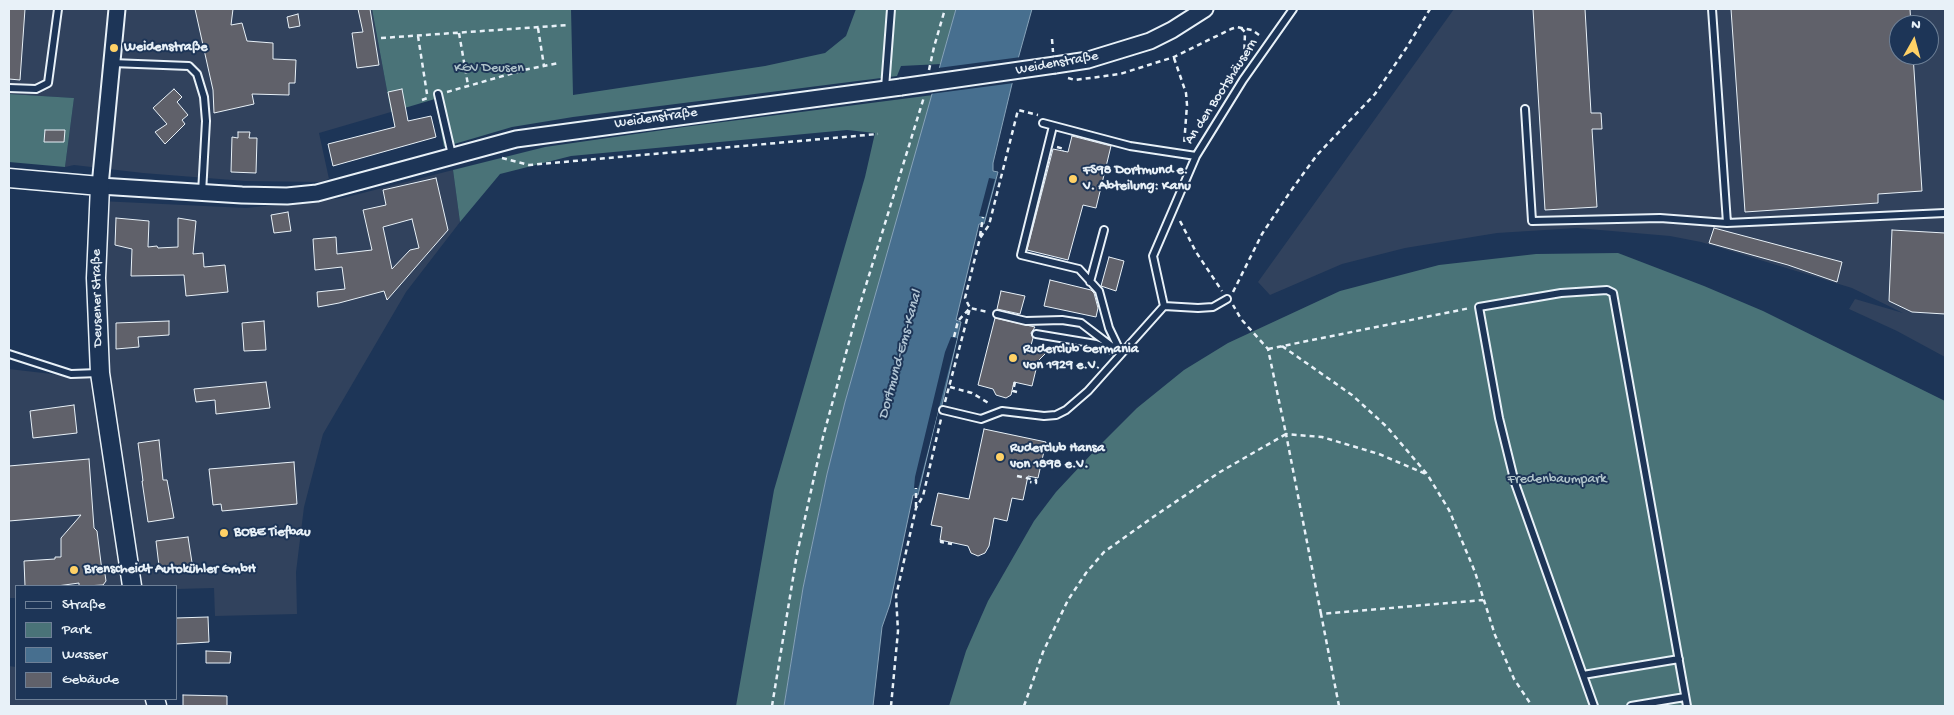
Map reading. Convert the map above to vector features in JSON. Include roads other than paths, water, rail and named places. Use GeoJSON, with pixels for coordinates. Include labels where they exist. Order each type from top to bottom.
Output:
{"type":"FeatureCollection","features":[{"type":"Feature","properties":{"kind":"main road"},"geometry":{"type":"LineString","coordinates":[[9,178],[100,186]]}},
{"type":"Feature","properties":{"kind":"main road","name":"Deusener Straße"},"geometry":{"type":"LineString","coordinates":[[100,186],[96,278],[100,373],[132,585]]}},
{"type":"Feature","properties":{"kind":"street","name":"Deusener Straße"},"geometry":{"type":"LineString","coordinates":[[100,186],[118,9]]}},
{"type":"Feature","properties":{"kind":"street","name":"Weidenstraße"},"geometry":{"type":"LineString","coordinates":[[100,186],[271,196],[317,193],[516,139],[885,88],[1059,70],[1150,41],[1172,30],[1205,9]]}},
{"type":"Feature","properties":{"kind":"lane"},"geometry":{"type":"LineString","coordinates":[[9,88],[36,89],[48,83],[58,9]]}},
{"type":"Feature","properties":{"kind":"lane"},"geometry":{"type":"LineString","coordinates":[[885,88],[892,9]]}},
{"type":"Feature","properties":{"kind":"lane","name":"An den Bootshäusern"},"geometry":{"type":"LineString","coordinates":[[1164,306],[1153,256],[1196,156],[1243,80],[1293,9]]}},
{"type":"Feature","properties":{"kind":"lane"},"geometry":{"type":"LineString","coordinates":[[1712,9],[1727,223]]}},
{"type":"Feature","properties":{"kind":"lane"},"geometry":{"type":"LineString","coordinates":[[112,63],[189,66],[197,74],[204,97],[206,121],[202,193]]}},
{"type":"Feature","properties":{"kind":"lane"},"geometry":{"type":"LineString","coordinates":[[438,94],[452,156]]}},
{"type":"Feature","properties":{"kind":"lane"},"geometry":{"type":"LineString","coordinates":[[1525,109],[1532,221],[1660,218],[1727,223],[1945,213]]}},
{"type":"Feature","properties":{"kind":"lane"},"geometry":{"type":"LineString","coordinates":[[1043,123],[1130,146],[1196,156]]}},
{"type":"Feature","properties":{"kind":"lane"},"geometry":{"type":"LineString","coordinates":[[1053,126],[1021,255],[1079,269],[1098,291],[1109,328],[1121,353]]}},
{"type":"Feature","properties":{"kind":"lane"},"geometry":{"type":"LineString","coordinates":[[1090,282],[1104,230]]}},
{"type":"Feature","properties":{"kind":"lane"},"geometry":{"type":"LineString","coordinates":[[1594,706],[1515,482],[1499,418],[1478,307],[1561,293],[1607,290],[1613,293],[1687,706]]}},
{"type":"Feature","properties":{"kind":"lane"},"geometry":{"type":"LineString","coordinates":[[943,410],[981,419],[1002,411],[1044,416],[1056,415],[1066,410],[1088,391],[1164,306],[1213,307],[1227,299]]}},
{"type":"Feature","properties":{"kind":"lane"},"geometry":{"type":"LineString","coordinates":[[996,314],[1026,321],[1062,320],[1082,323],[1121,353]]}},
{"type":"Feature","properties":{"kind":"lane"},"geometry":{"type":"LineString","coordinates":[[1036,334],[1096,344],[1121,353]]}},
{"type":"Feature","properties":{"kind":"lane"},"geometry":{"type":"LineString","coordinates":[[9,354],[71,374],[100,373]]}},
{"type":"Feature","properties":{"kind":"lane"},"geometry":{"type":"LineString","coordinates":[[1583,675],[1679,659]]}},
{"type":"Feature","properties":{"kind":"lane"},"geometry":{"type":"LineString","coordinates":[[1631,706],[1685,697]]}},
{"type":"Feature","properties":{"kind":"water","name":"Dortmund-Ems-Kanal"},"geometry":{"type":"Polygon","coordinates":[[[956,9],[1032,9],[993,163],[993,171],[998,172],[984,224],[979,224],[956,320],[961,322],[942,405],[938,411],[918,495],[913,495],[890,604],[882,627],[873,706],[784,706],[803,588],[827,474],[845,402],[956,9]]]}},
{"type":"Feature","properties":{"kind":"place","name":"Weidenstraße"},"geometry":{"type":"Point","coordinates":[114,48]}},
{"type":"Feature","properties":{"kind":"place","name":"FS98 Dortmund e. V. Abteilung: Kanu"},"geometry":{"type":"Point","coordinates":[1073,179]}},
{"type":"Feature","properties":{"kind":"place","name":"Ruderclub Germania von 1929 e.V."},"geometry":{"type":"Point","coordinates":[1013,358]}},
{"type":"Feature","properties":{"kind":"place","name":"Ruderclub Hansa von 1898 e.V."},"geometry":{"type":"Point","coordinates":[1000,457]}},
{"type":"Feature","properties":{"kind":"place","name":"BOBE Tiefbau"},"geometry":{"type":"Point","coordinates":[224,533]}},
{"type":"Feature","properties":{"kind":"place","name":"Brenscheidt Autokühler GmbH"},"geometry":{"type":"Point","coordinates":[74,570]}},
{"type":"Feature","properties":{"kind":"park label","name":"KGV Deusen"},"geometry":{"type":"Point","coordinates":[489,69]}},
{"type":"Feature","properties":{"kind":"park label","name":"Fredenbaumpark"},"geometry":{"type":"Point","coordinates":[1557,480]}}]}
